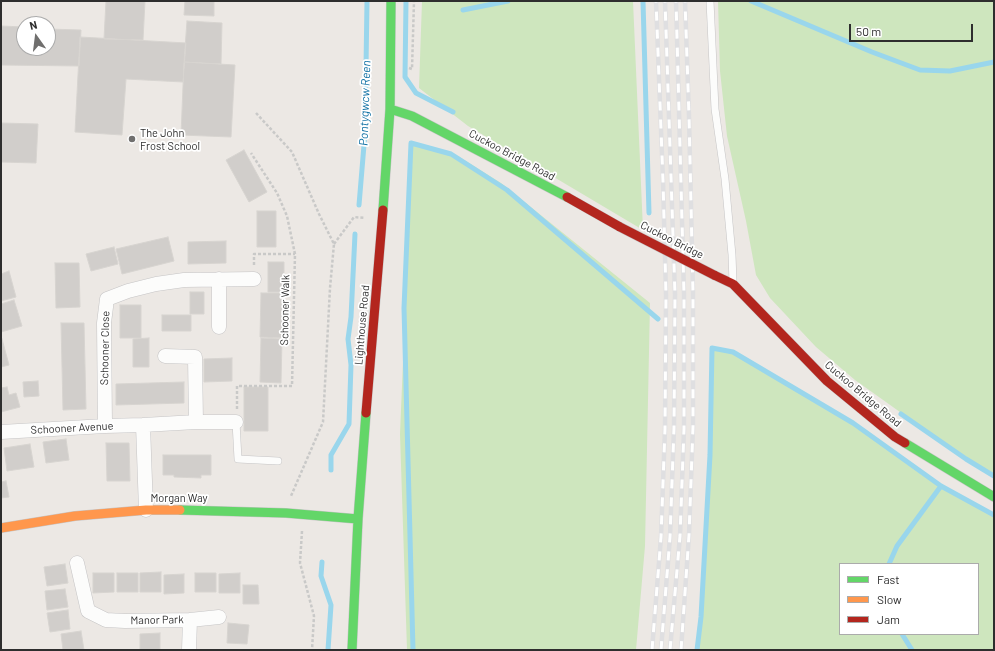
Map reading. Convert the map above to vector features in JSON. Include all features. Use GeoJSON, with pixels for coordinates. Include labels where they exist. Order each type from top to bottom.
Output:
{"type":"FeatureCollection","features":[{"type":"Feature","properties":{"kind":"street","name":"Lighthouse Road"},"geometry":{"type":"LineString","coordinates":[[352,650],[358,519],[390,109],[392,1]]}},
{"type":"Feature","properties":{"kind":"street","name":"Cuckoo Bridge Road"},"geometry":{"type":"LineString","coordinates":[[390,109],[412,116],[546,186],[620,227]]}},
{"type":"Feature","properties":{"kind":"street","name":"Cuckoo Bridge"},"geometry":{"type":"LineString","coordinates":[[620,227],[714,275]]}},
{"type":"Feature","properties":{"kind":"street","name":"Cuckoo Bridge Road"},"geometry":{"type":"LineString","coordinates":[[714,275],[733,284],[827,381],[895,437],[994,497]]}},
{"type":"Feature","properties":{"kind":"street"},"geometry":{"type":"LineString","coordinates":[[219,279],[219,327]]}},
{"type":"Feature","properties":{"kind":"street","name":"Schooner Close"},"geometry":{"type":"LineString","coordinates":[[105,426],[104,323],[107,299],[128,291],[156,284],[184,280],[254,279]]}},
{"type":"Feature","properties":{"kind":"street"},"geometry":{"type":"LineString","coordinates":[[165,356],[195,357],[196,422]]}},
{"type":"Feature","properties":{"kind":"street","name":"Schooner Avenue"},"geometry":{"type":"LineString","coordinates":[[1,432],[196,422],[236,422]]}},
{"type":"Feature","properties":{"kind":"street"},"geometry":{"type":"LineString","coordinates":[[143,425],[146,510]]}},
{"type":"Feature","properties":{"kind":"street","name":"Morgan Way"},"geometry":{"type":"LineString","coordinates":[[1,528],[75,516],[146,510],[286,513],[358,519]]}},
{"type":"Feature","properties":{"kind":"street","name":"Manor Park"},"geometry":{"type":"LineString","coordinates":[[77,563],[88,611],[106,620],[190,620],[219,617]]}},
{"type":"Feature","properties":{"kind":"street","name":"Manor Park"},"geometry":{"type":"LineString","coordinates":[[189,650],[190,620]]}},
{"type":"Feature","properties":{"kind":"lane"},"geometry":{"type":"LineString","coordinates":[[710,1],[715,109],[732,255],[733,284]]}},
{"type":"Feature","properties":{"kind":"lane"},"geometry":{"type":"LineString","coordinates":[[236,422],[238,459],[278,461]]}},
{"type":"Feature","properties":{"kind":"path"},"geometry":{"type":"LineString","coordinates":[[412,69],[414,1]]}},
{"type":"Feature","properties":{"kind":"path"},"geometry":{"type":"LineString","coordinates":[[256,113],[292,152],[334,244]]}},
{"type":"Feature","properties":{"kind":"path","name":"Schooner Walk"},"geometry":{"type":"LineString","coordinates":[[236,422],[237,386],[292,386],[295,254],[287,216],[282,204],[277,193],[251,153]]}},
{"type":"Feature","properties":{"kind":"path"},"geometry":{"type":"LineString","coordinates":[[286,513],[289,500],[323,422],[330,288],[334,244],[354,217],[382,219]]}},
{"type":"Feature","properties":{"kind":"path"},"geometry":{"type":"LineString","coordinates":[[254,279],[254,254],[295,254]]}},
{"type":"Feature","properties":{"kind":"path"},"geometry":{"type":"LineString","coordinates":[[302,514],[300,563],[314,616],[312,650]]}},
{"type":"Feature","properties":{"kind":"green space"},"geometry":{"type":"Polygon","coordinates":[[[422,1],[633,1],[643,230],[468,126],[419,88],[422,1]]]}},
{"type":"Feature","properties":{"kind":"green space"},"geometry":{"type":"Polygon","coordinates":[[[718,1],[994,1],[994,476],[966,459],[855,380],[816,347],[770,298],[756,275],[746,221],[727,136],[720,71],[718,1]]]}},
{"type":"Feature","properties":{"kind":"green space"},"geometry":{"type":"Polygon","coordinates":[[[412,144],[458,156],[501,183],[650,303],[645,546],[636,650],[407,650],[400,434],[412,144]]]}},
{"type":"Feature","properties":{"kind":"green space"},"geometry":{"type":"Polygon","coordinates":[[[712,348],[733,352],[853,423],[941,486],[994,515],[994,650],[697,650],[701,617],[710,455],[712,348]]]}},
{"type":"Feature","properties":{"kind":"building"},"geometry":{"type":"Polygon","coordinates":[[[106,1],[145,1],[143,40],[104,39],[106,1]]]}},
{"type":"Feature","properties":{"kind":"building"},"geometry":{"type":"Polygon","coordinates":[[[185,1],[214,1],[214,16],[184,15],[185,1]]]}},
{"type":"Feature","properties":{"kind":"building"},"geometry":{"type":"Polygon","coordinates":[[[187,21],[222,23],[221,64],[184,62],[187,21]]]}},
{"type":"Feature","properties":{"kind":"building"},"geometry":{"type":"Polygon","coordinates":[[[1,26],[16,27],[16,56],[56,56],[56,29],[81,30],[79,66],[1,65],[1,26]]]}},
{"type":"Feature","properties":{"kind":"building"},"geometry":{"type":"Polygon","coordinates":[[[80,37],[186,43],[183,82],[126,79],[122,135],[75,132],[80,37]]]}},
{"type":"Feature","properties":{"kind":"building"},"geometry":{"type":"Polygon","coordinates":[[[184,62],[235,65],[231,137],[181,135],[184,62]]]}},
{"type":"Feature","properties":{"kind":"building"},"geometry":{"type":"Polygon","coordinates":[[[1,123],[38,124],[36,163],[1,162],[1,123]]]}},
{"type":"Feature","properties":{"kind":"building"},"geometry":{"type":"Polygon","coordinates":[[[244,150],[267,192],[249,202],[226,160],[244,150]]]}},
{"type":"Feature","properties":{"kind":"building"},"geometry":{"type":"Polygon","coordinates":[[[257,211],[276,211],[276,247],[257,247],[257,211]]]}},
{"type":"Feature","properties":{"kind":"building"},"geometry":{"type":"Polygon","coordinates":[[[168,237],[174,261],[122,274],[116,249],[168,237]]]}},
{"type":"Feature","properties":{"kind":"building"},"geometry":{"type":"Polygon","coordinates":[[[226,241],[226,263],[188,264],[188,242],[226,241]]]}},
{"type":"Feature","properties":{"kind":"building"},"geometry":{"type":"Polygon","coordinates":[[[114,247],[118,264],[91,271],[86,254],[114,247]]]}},
{"type":"Feature","properties":{"kind":"building"},"geometry":{"type":"Polygon","coordinates":[[[268,262],[284,262],[284,292],[268,292],[268,262]]]}},
{"type":"Feature","properties":{"kind":"building"},"geometry":{"type":"Polygon","coordinates":[[[55,263],[79,263],[80,307],[56,308],[55,263]]]}},
{"type":"Feature","properties":{"kind":"building"},"geometry":{"type":"Polygon","coordinates":[[[9,271],[16,297],[1,301],[1,274],[9,271]]]}},
{"type":"Feature","properties":{"kind":"building"},"geometry":{"type":"Polygon","coordinates":[[[190,292],[204,292],[204,314],[190,314],[190,292]]]}},
{"type":"Feature","properties":{"kind":"building"},"geometry":{"type":"Polygon","coordinates":[[[261,293],[283,293],[283,338],[260,337],[261,293]]]}},
{"type":"Feature","properties":{"kind":"building"},"geometry":{"type":"Polygon","coordinates":[[[14,300],[22,326],[1,332],[1,304],[14,300]]]}},
{"type":"Feature","properties":{"kind":"building"},"geometry":{"type":"Polygon","coordinates":[[[120,305],[141,305],[141,338],[120,338],[120,305]]]}},
{"type":"Feature","properties":{"kind":"building"},"geometry":{"type":"Polygon","coordinates":[[[162,315],[191,315],[191,331],[162,331],[162,315]]]}},
{"type":"Feature","properties":{"kind":"building"},"geometry":{"type":"Polygon","coordinates":[[[61,323],[84,323],[86,409],[63,410],[61,323]]]}},
{"type":"Feature","properties":{"kind":"building"},"geometry":{"type":"Polygon","coordinates":[[[149,338],[149,367],[133,367],[133,339],[149,338]]]}},
{"type":"Feature","properties":{"kind":"building"},"geometry":{"type":"Polygon","coordinates":[[[261,338],[282,339],[281,383],[260,382],[261,338]]]}},
{"type":"Feature","properties":{"kind":"building"},"geometry":{"type":"Polygon","coordinates":[[[2,339],[9,365],[1,367],[1,340],[2,339]]]}},
{"type":"Feature","properties":{"kind":"building"},"geometry":{"type":"Polygon","coordinates":[[[232,358],[232,381],[204,382],[204,359],[232,358]]]}},
{"type":"Feature","properties":{"kind":"building"},"geometry":{"type":"Polygon","coordinates":[[[38,381],[39,396],[24,397],[23,382],[38,381]]]}},
{"type":"Feature","properties":{"kind":"building"},"geometry":{"type":"Polygon","coordinates":[[[184,382],[184,403],[116,405],[116,384],[184,382]]]}},
{"type":"Feature","properties":{"kind":"building"},"geometry":{"type":"Polygon","coordinates":[[[7,387],[9,395],[16,393],[20,407],[1,412],[1,388],[7,387]]]}},
{"type":"Feature","properties":{"kind":"building"},"geometry":{"type":"Polygon","coordinates":[[[244,387],[268,387],[268,431],[244,431],[244,387]]]}},
{"type":"Feature","properties":{"kind":"building"},"geometry":{"type":"Polygon","coordinates":[[[66,439],[69,460],[46,463],[43,442],[66,439]]]}},
{"type":"Feature","properties":{"kind":"building"},"geometry":{"type":"Polygon","coordinates":[[[106,443],[129,443],[130,481],[107,481],[106,443]]]}},
{"type":"Feature","properties":{"kind":"building"},"geometry":{"type":"Polygon","coordinates":[[[30,444],[34,467],[7,471],[4,448],[30,444]]]}},
{"type":"Feature","properties":{"kind":"building"},"geometry":{"type":"Polygon","coordinates":[[[163,455],[211,455],[211,475],[201,475],[201,478],[163,475],[163,455]]]}},
{"type":"Feature","properties":{"kind":"building"},"geometry":{"type":"Polygon","coordinates":[[[6,481],[9,497],[1,498],[1,482],[6,481]]]}},
{"type":"Feature","properties":{"kind":"building"},"geometry":{"type":"Polygon","coordinates":[[[65,564],[68,583],[47,586],[44,567],[65,564]]]}},
{"type":"Feature","properties":{"kind":"building"},"geometry":{"type":"Polygon","coordinates":[[[161,572],[161,592],[140,592],[140,573],[161,572]]]}},
{"type":"Feature","properties":{"kind":"building"},"geometry":{"type":"Polygon","coordinates":[[[93,573],[114,573],[114,592],[93,593],[93,573]]]}},
{"type":"Feature","properties":{"kind":"building"},"geometry":{"type":"Polygon","coordinates":[[[117,573],[138,573],[138,592],[117,592],[117,573]]]}},
{"type":"Feature","properties":{"kind":"building"},"geometry":{"type":"Polygon","coordinates":[[[195,573],[216,573],[216,592],[195,592],[195,573]]]}},
{"type":"Feature","properties":{"kind":"building"},"geometry":{"type":"Polygon","coordinates":[[[240,573],[240,593],[219,593],[219,574],[240,573]]]}},
{"type":"Feature","properties":{"kind":"building"},"geometry":{"type":"Polygon","coordinates":[[[184,574],[184,593],[164,594],[164,575],[184,574]]]}},
{"type":"Feature","properties":{"kind":"building"},"geometry":{"type":"Polygon","coordinates":[[[243,585],[258,585],[259,604],[243,604],[243,585]]]}},
{"type":"Feature","properties":{"kind":"building"},"geometry":{"type":"Polygon","coordinates":[[[65,589],[68,607],[47,610],[45,591],[65,589]]]}},
{"type":"Feature","properties":{"kind":"building"},"geometry":{"type":"Polygon","coordinates":[[[68,610],[70,629],[50,632],[47,613],[68,610]]]}},
{"type":"Feature","properties":{"kind":"building"},"geometry":{"type":"Polygon","coordinates":[[[228,623],[249,625],[247,644],[227,643],[228,623]]]}},
{"type":"Feature","properties":{"kind":"building"},"geometry":{"type":"Polygon","coordinates":[[[81,631],[84,650],[63,650],[61,634],[81,631]]]}},
{"type":"Feature","properties":{"kind":"building"},"geometry":{"type":"Polygon","coordinates":[[[160,633],[160,650],[140,650],[140,634],[160,633]]]}},
{"type":"Feature","properties":{"kind":"waterway","name":"Pontygwcw Reen"},"geometry":{"type":"LineString","coordinates":[[359,205],[365,133],[367,1]]}},
{"type":"Feature","properties":{"kind":"waterway"},"geometry":{"type":"LineString","coordinates":[[406,1],[405,77],[416,93],[453,112]]}},
{"type":"Feature","properties":{"kind":"waterway"},"geometry":{"type":"LineString","coordinates":[[463,10],[508,1]]}},
{"type":"Feature","properties":{"kind":"waterway"},"geometry":{"type":"LineString","coordinates":[[643,1],[649,213]]}},
{"type":"Feature","properties":{"kind":"waterway"},"geometry":{"type":"LineString","coordinates":[[751,1],[872,52],[920,70],[950,71],[994,62]]}},
{"type":"Feature","properties":{"kind":"waterway"},"geometry":{"type":"LineString","coordinates":[[413,650],[404,308],[411,143],[451,154],[507,190],[658,319]]}},
{"type":"Feature","properties":{"kind":"waterway"},"geometry":{"type":"LineString","coordinates":[[331,470],[331,455],[349,424],[351,365],[348,339],[351,317],[355,234]]}},
{"type":"Feature","properties":{"kind":"waterway"},"geometry":{"type":"LineString","coordinates":[[697,650],[701,617],[710,455],[712,348],[733,352],[853,423],[941,486],[994,515]]}},
{"type":"Feature","properties":{"kind":"waterway"},"geometry":{"type":"LineString","coordinates":[[901,414],[966,459],[994,476]]}},
{"type":"Feature","properties":{"kind":"waterway"},"geometry":{"type":"LineString","coordinates":[[889,563],[897,546],[941,486]]}},
{"type":"Feature","properties":{"kind":"waterway"},"geometry":{"type":"LineString","coordinates":[[322,562],[321,576],[331,605],[328,650]]}},
{"type":"Feature","properties":{"kind":"waterway"},"geometry":{"type":"LineString","coordinates":[[903,635],[912,650]]}},
{"type":"Feature","properties":{"kind":"railway"},"geometry":{"type":"LineString","coordinates":[[652,650],[661,537],[665,429],[666,295],[656,1]]}},
{"type":"Feature","properties":{"kind":"railway"},"geometry":{"type":"LineString","coordinates":[[661,650],[670,537],[674,428],[675,294],[665,1]]}},
{"type":"Feature","properties":{"kind":"railway"},"geometry":{"type":"LineString","coordinates":[[670,650],[680,536],[684,429],[684,294],[676,1]]}},
{"type":"Feature","properties":{"kind":"railway"},"geometry":{"type":"LineString","coordinates":[[681,650],[689,535],[693,427],[693,293],[685,1]]}},
{"type":"Feature","properties":{"kind":"traffic: fast"},"geometry":{"type":"LineString","coordinates":[[383,210],[390,109],[391,1]]}},
{"type":"Feature","properties":{"kind":"traffic: fast"},"geometry":{"type":"LineString","coordinates":[[390,109],[412,116],[567,197]]}},
{"type":"Feature","properties":{"kind":"traffic: fast"},"geometry":{"type":"LineString","coordinates":[[352,650],[358,519],[366,413]]}},
{"type":"Feature","properties":{"kind":"traffic: fast"},"geometry":{"type":"LineString","coordinates":[[905,443],[994,497]]}},
{"type":"Feature","properties":{"kind":"traffic: fast"},"geometry":{"type":"LineString","coordinates":[[180,510],[286,513],[358,519]]}},
{"type":"Feature","properties":{"kind":"traffic: slow"},"geometry":{"type":"LineString","coordinates":[[1,528],[75,516],[146,510],[180,510]]}},
{"type":"Feature","properties":{"kind":"traffic: jam"},"geometry":{"type":"LineString","coordinates":[[567,197],[620,227]]}},
{"type":"Feature","properties":{"kind":"traffic: jam"},"geometry":{"type":"LineString","coordinates":[[366,413],[383,210]]}},
{"type":"Feature","properties":{"kind":"traffic: jam"},"geometry":{"type":"LineString","coordinates":[[620,227],[714,275]]}},
{"type":"Feature","properties":{"kind":"traffic: jam"},"geometry":{"type":"LineString","coordinates":[[714,275],[733,284],[827,381],[895,437],[905,443]]}},
{"type":"Feature","properties":{"kind":"place","name":"The John Frost School"},"geometry":{"type":"Point","coordinates":[132,139]}}]}
